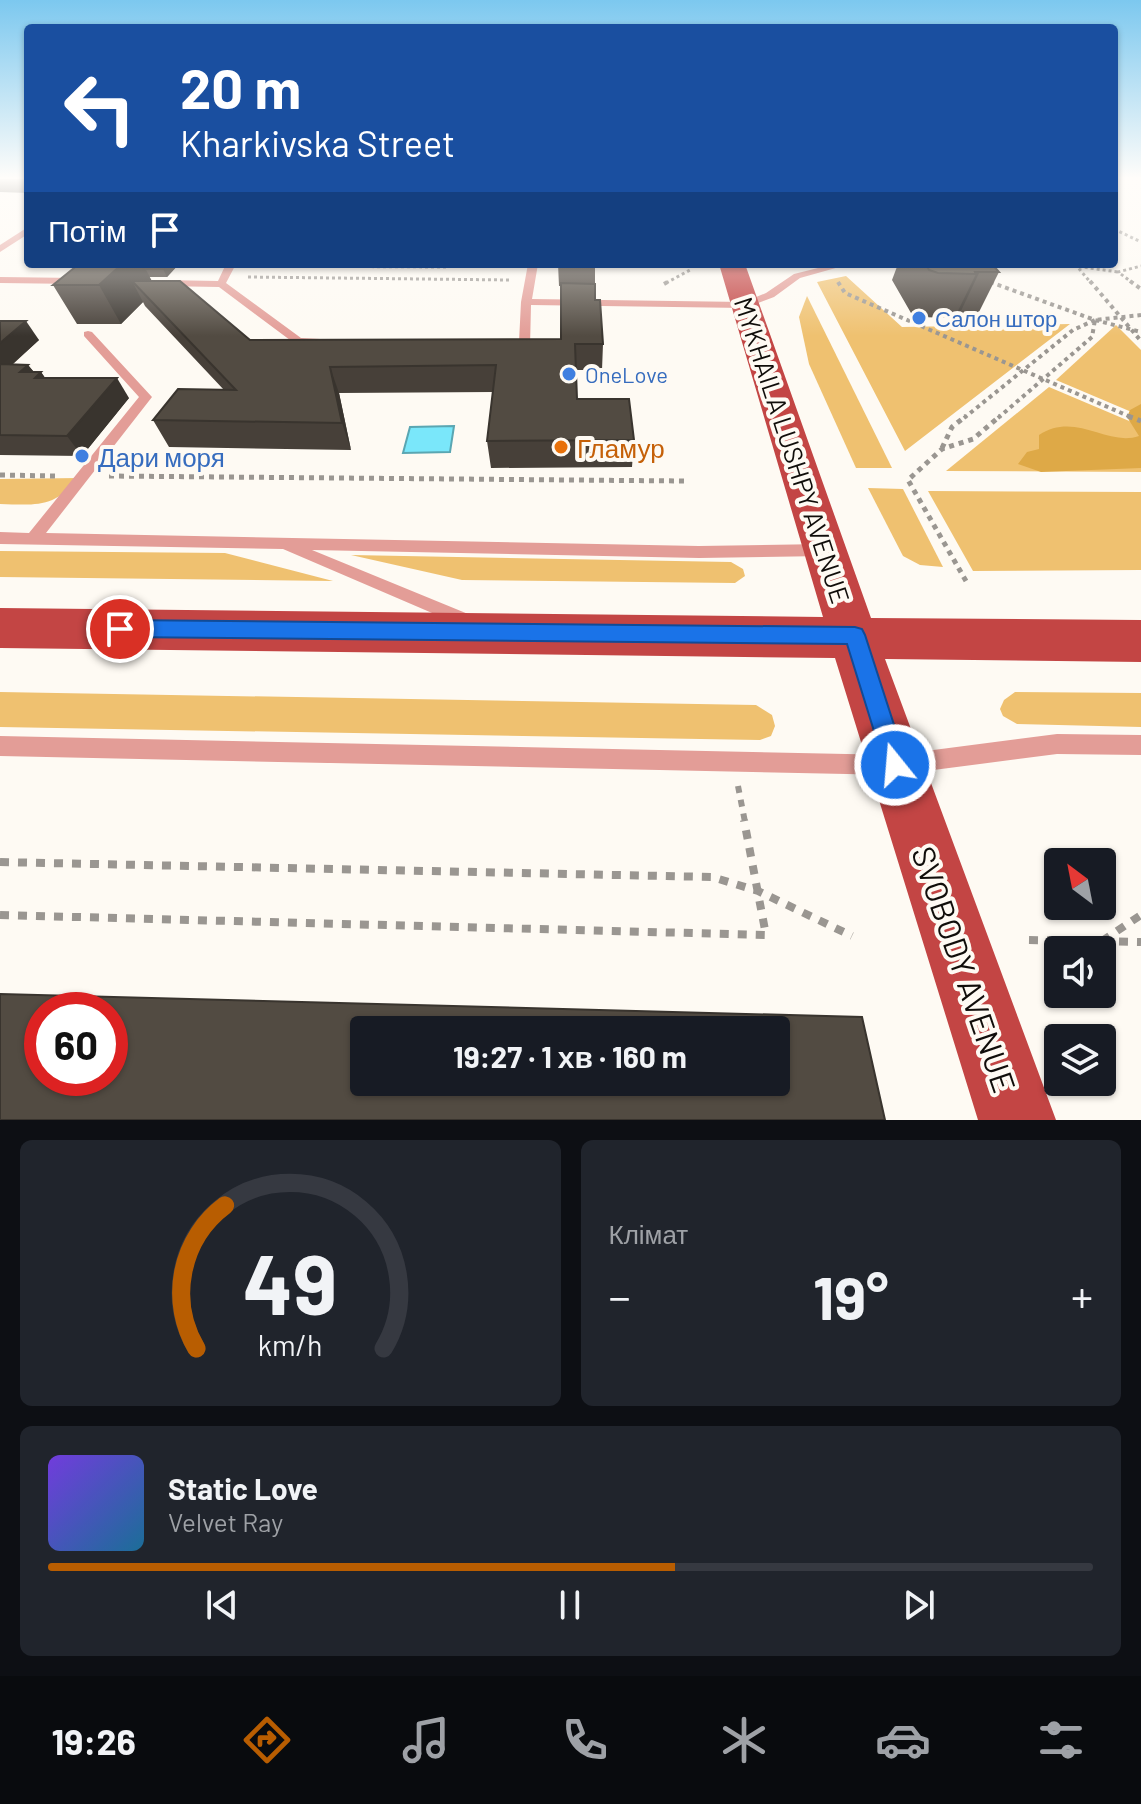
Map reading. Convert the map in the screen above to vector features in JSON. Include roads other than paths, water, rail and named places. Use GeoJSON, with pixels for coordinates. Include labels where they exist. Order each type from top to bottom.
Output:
{"type":"FeatureCollection","features":[{"type":"Feature","properties":{"kind":"main road","name":"MYKHAILA LUSHPY AVENUE"},"geometry":{"type":"LineString","coordinates":[[733,268],[855,635]]}},
{"type":"Feature","properties":{"kind":"main road"},"geometry":{"type":"LineString","coordinates":[[0,628],[855,635],[1141,641]]}},
{"type":"Feature","properties":{"kind":"main road","name":"SVOBODY AVENUE"},"geometry":{"type":"LineString","coordinates":[[855,635],[895,765],[1017,1120]]}},
{"type":"Feature","properties":{"kind":"lane"},"geometry":{"type":"LineString","coordinates":[[0,249],[24,233]]}},
{"type":"Feature","properties":{"kind":"lane"},"geometry":{"type":"LineString","coordinates":[[222,281],[229,268]]}},
{"type":"Feature","properties":{"kind":"lane"},"geometry":{"type":"LineString","coordinates":[[494,345],[524,346],[526,302],[532,268]]}},
{"type":"Feature","properties":{"kind":"lane"},"geometry":{"type":"LineString","coordinates":[[793,268],[797,276]]}},
{"type":"Feature","properties":{"kind":"lane"},"geometry":{"type":"LineString","coordinates":[[526,302],[745,305],[770,295],[797,276],[834,268]]}},
{"type":"Feature","properties":{"kind":"lane"},"geometry":{"type":"LineString","coordinates":[[0,280],[95,282]]}},
{"type":"Feature","properties":{"kind":"lane"},"geometry":{"type":"LineString","coordinates":[[142,283],[222,281],[298,341],[328,341]]}},
{"type":"Feature","properties":{"kind":"lane"},"geometry":{"type":"LineString","coordinates":[[34,538],[146,397],[88,334]]}},
{"type":"Feature","properties":{"kind":"lane"},"geometry":{"type":"LineString","coordinates":[[0,538],[699,552],[826,550]]}},
{"type":"Feature","properties":{"kind":"lane"},"geometry":{"type":"LineString","coordinates":[[281,544],[494,632]]}},
{"type":"Feature","properties":{"kind":"lane"},"geometry":{"type":"LineString","coordinates":[[0,648],[58,628]]}},
{"type":"Feature","properties":{"kind":"lane"},"geometry":{"type":"LineString","coordinates":[[0,746],[895,765],[1057,744],[1141,745]]}},
{"type":"Feature","properties":{"kind":"water"},"geometry":{"type":"Polygon","coordinates":[[[454,426],[450,452],[403,453],[410,427],[454,426]]]}},
{"type":"Feature","properties":{"kind":"place","name":"Салон штор"},"geometry":{"type":"Point","coordinates":[919,318]}},
{"type":"Feature","properties":{"kind":"place","name":"OneLove"},"geometry":{"type":"Point","coordinates":[569,374]}},
{"type":"Feature","properties":{"kind":"place","name":"Гламур"},"geometry":{"type":"Point","coordinates":[561,447]}},
{"type":"Feature","properties":{"kind":"place","name":"Дари моря"},"geometry":{"type":"Point","coordinates":[82,456]}}]}
